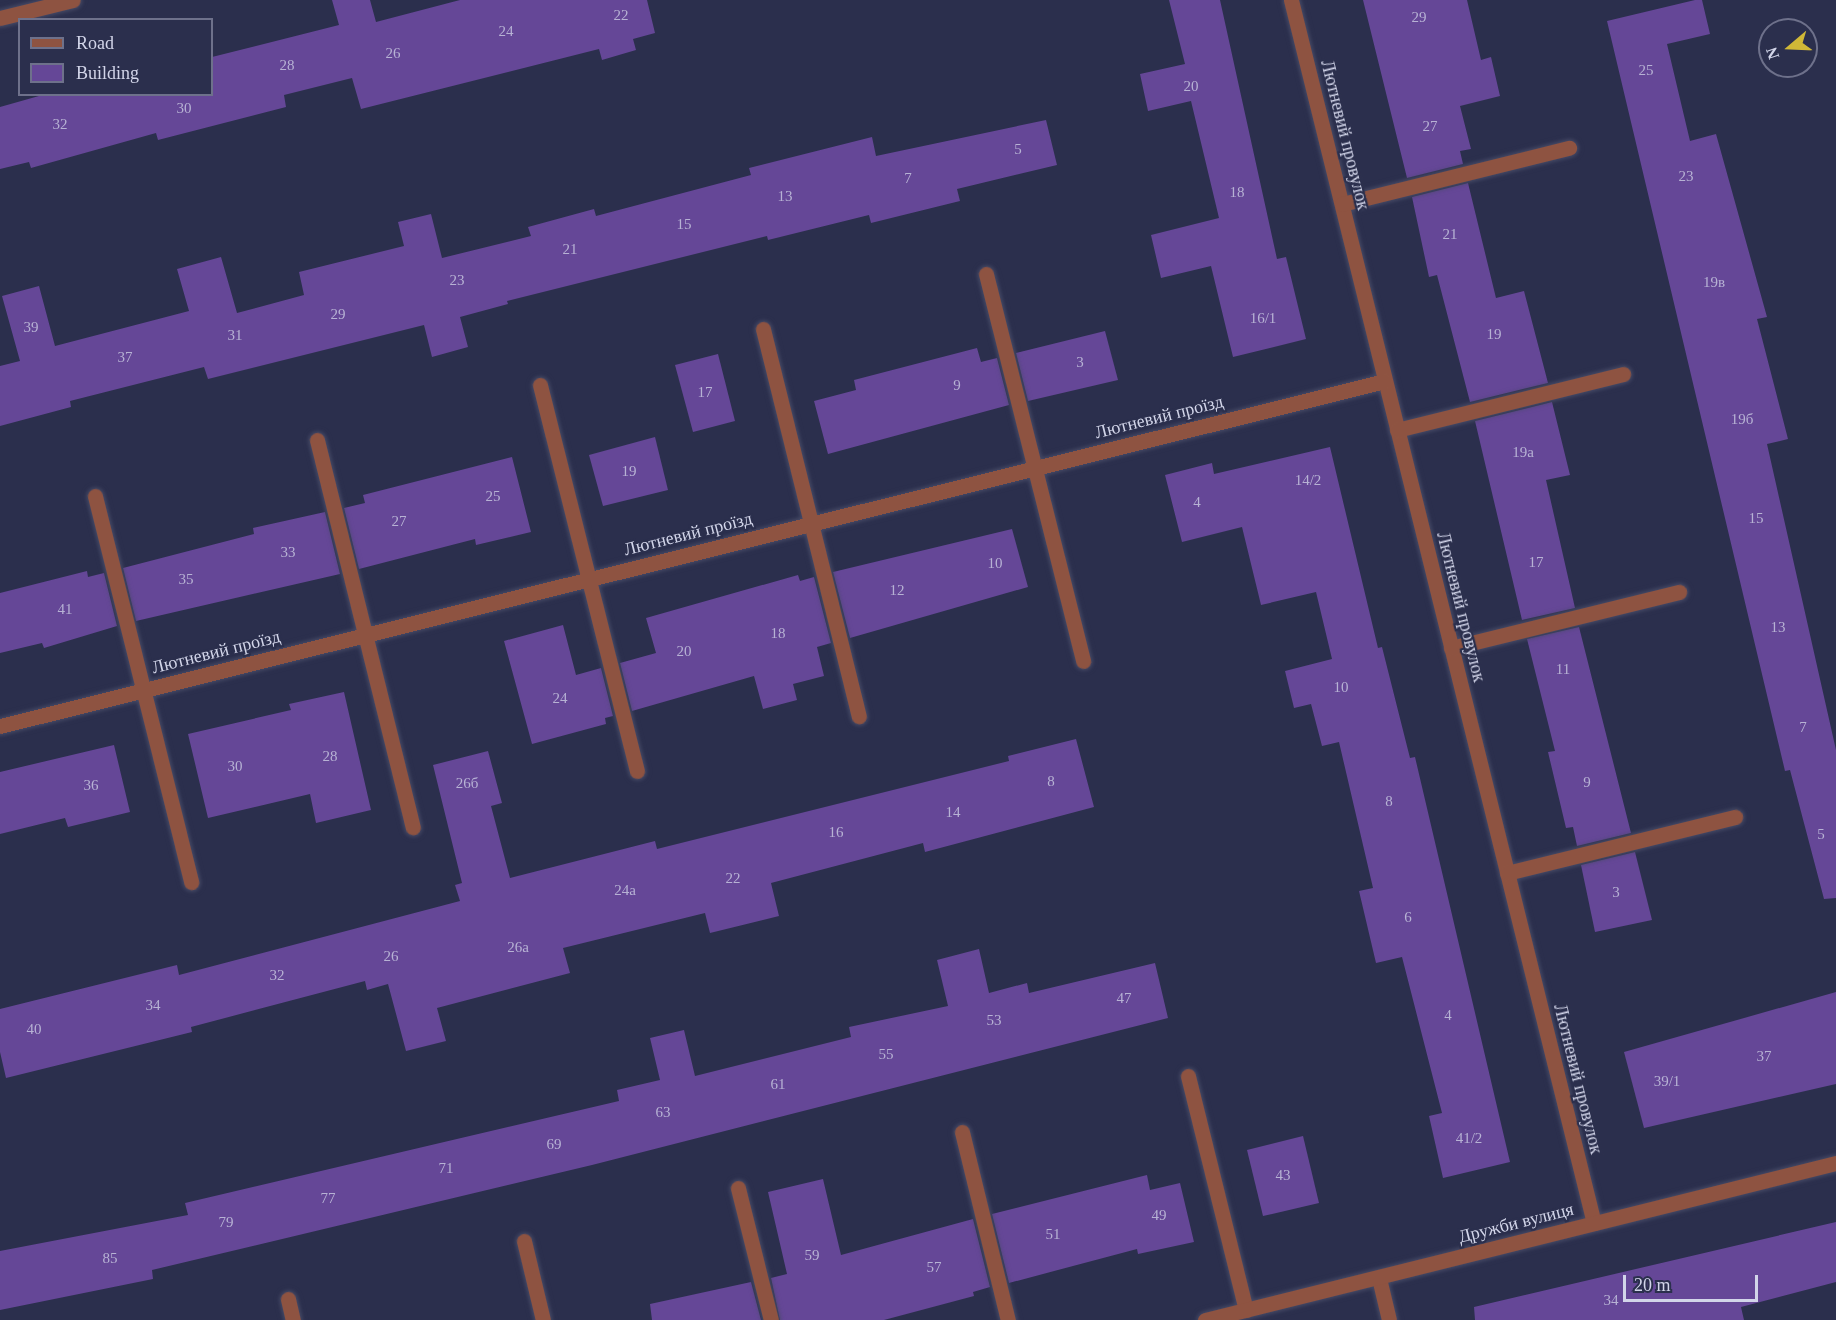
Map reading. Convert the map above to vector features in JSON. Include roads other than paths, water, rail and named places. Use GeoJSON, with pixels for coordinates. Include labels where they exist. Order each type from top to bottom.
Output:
{"type":"FeatureCollection","features":[{"type":"Feature","properties":{"kind":"street"},"geometry":{"type":"LineString","coordinates":[[0,18],[70,0]]}},
{"type":"Feature","properties":{"kind":"street","name":"Лютневий провулок"},"geometry":{"type":"LineString","coordinates":[[1291,0],[1594,1223]]}},
{"type":"Feature","properties":{"kind":"street"},"geometry":{"type":"LineString","coordinates":[[1342,204],[1569,148]]}},
{"type":"Feature","properties":{"kind":"street"},"geometry":{"type":"LineString","coordinates":[[986,274],[1083,661]]}},
{"type":"Feature","properties":{"kind":"street"},"geometry":{"type":"LineString","coordinates":[[763,329],[859,716]]}},
{"type":"Feature","properties":{"kind":"street"},"geometry":{"type":"LineString","coordinates":[[1397,430],[1623,374]]}},
{"type":"Feature","properties":{"kind":"street","name":"Лютневий проїзд"},"geometry":{"type":"LineString","coordinates":[[0,726],[1385,381]]}},
{"type":"Feature","properties":{"kind":"street"},"geometry":{"type":"LineString","coordinates":[[540,385],[636,771]]}},
{"type":"Feature","properties":{"kind":"street"},"geometry":{"type":"LineString","coordinates":[[316,440],[413,827]]}},
{"type":"Feature","properties":{"kind":"street"},"geometry":{"type":"LineString","coordinates":[[95,496],[191,882]]}},
{"type":"Feature","properties":{"kind":"street"},"geometry":{"type":"LineString","coordinates":[[1452,648],[1679,592]]}},
{"type":"Feature","properties":{"kind":"street"},"geometry":{"type":"LineString","coordinates":[[1507,873],[1735,817]]}},
{"type":"Feature","properties":{"kind":"street"},"geometry":{"type":"LineString","coordinates":[[1188,1076],[1246,1310]]}},
{"type":"Feature","properties":{"kind":"street"},"geometry":{"type":"LineString","coordinates":[[962,1132],[1008,1320]]}},
{"type":"Feature","properties":{"kind":"street","name":"Дружби вулиця"},"geometry":{"type":"LineString","coordinates":[[1205,1320],[1836,1163]]}},
{"type":"Feature","properties":{"kind":"street"},"geometry":{"type":"LineString","coordinates":[[738,1188],[771,1320]]}},
{"type":"Feature","properties":{"kind":"street"},"geometry":{"type":"LineString","coordinates":[[524,1241],[543,1320]]}},
{"type":"Feature","properties":{"kind":"street"},"geometry":{"type":"LineString","coordinates":[[1379,1278],[1389,1320]]}},
{"type":"Feature","properties":{"kind":"street"},"geometry":{"type":"LineString","coordinates":[[288,1299],[293,1320]]}}]}
